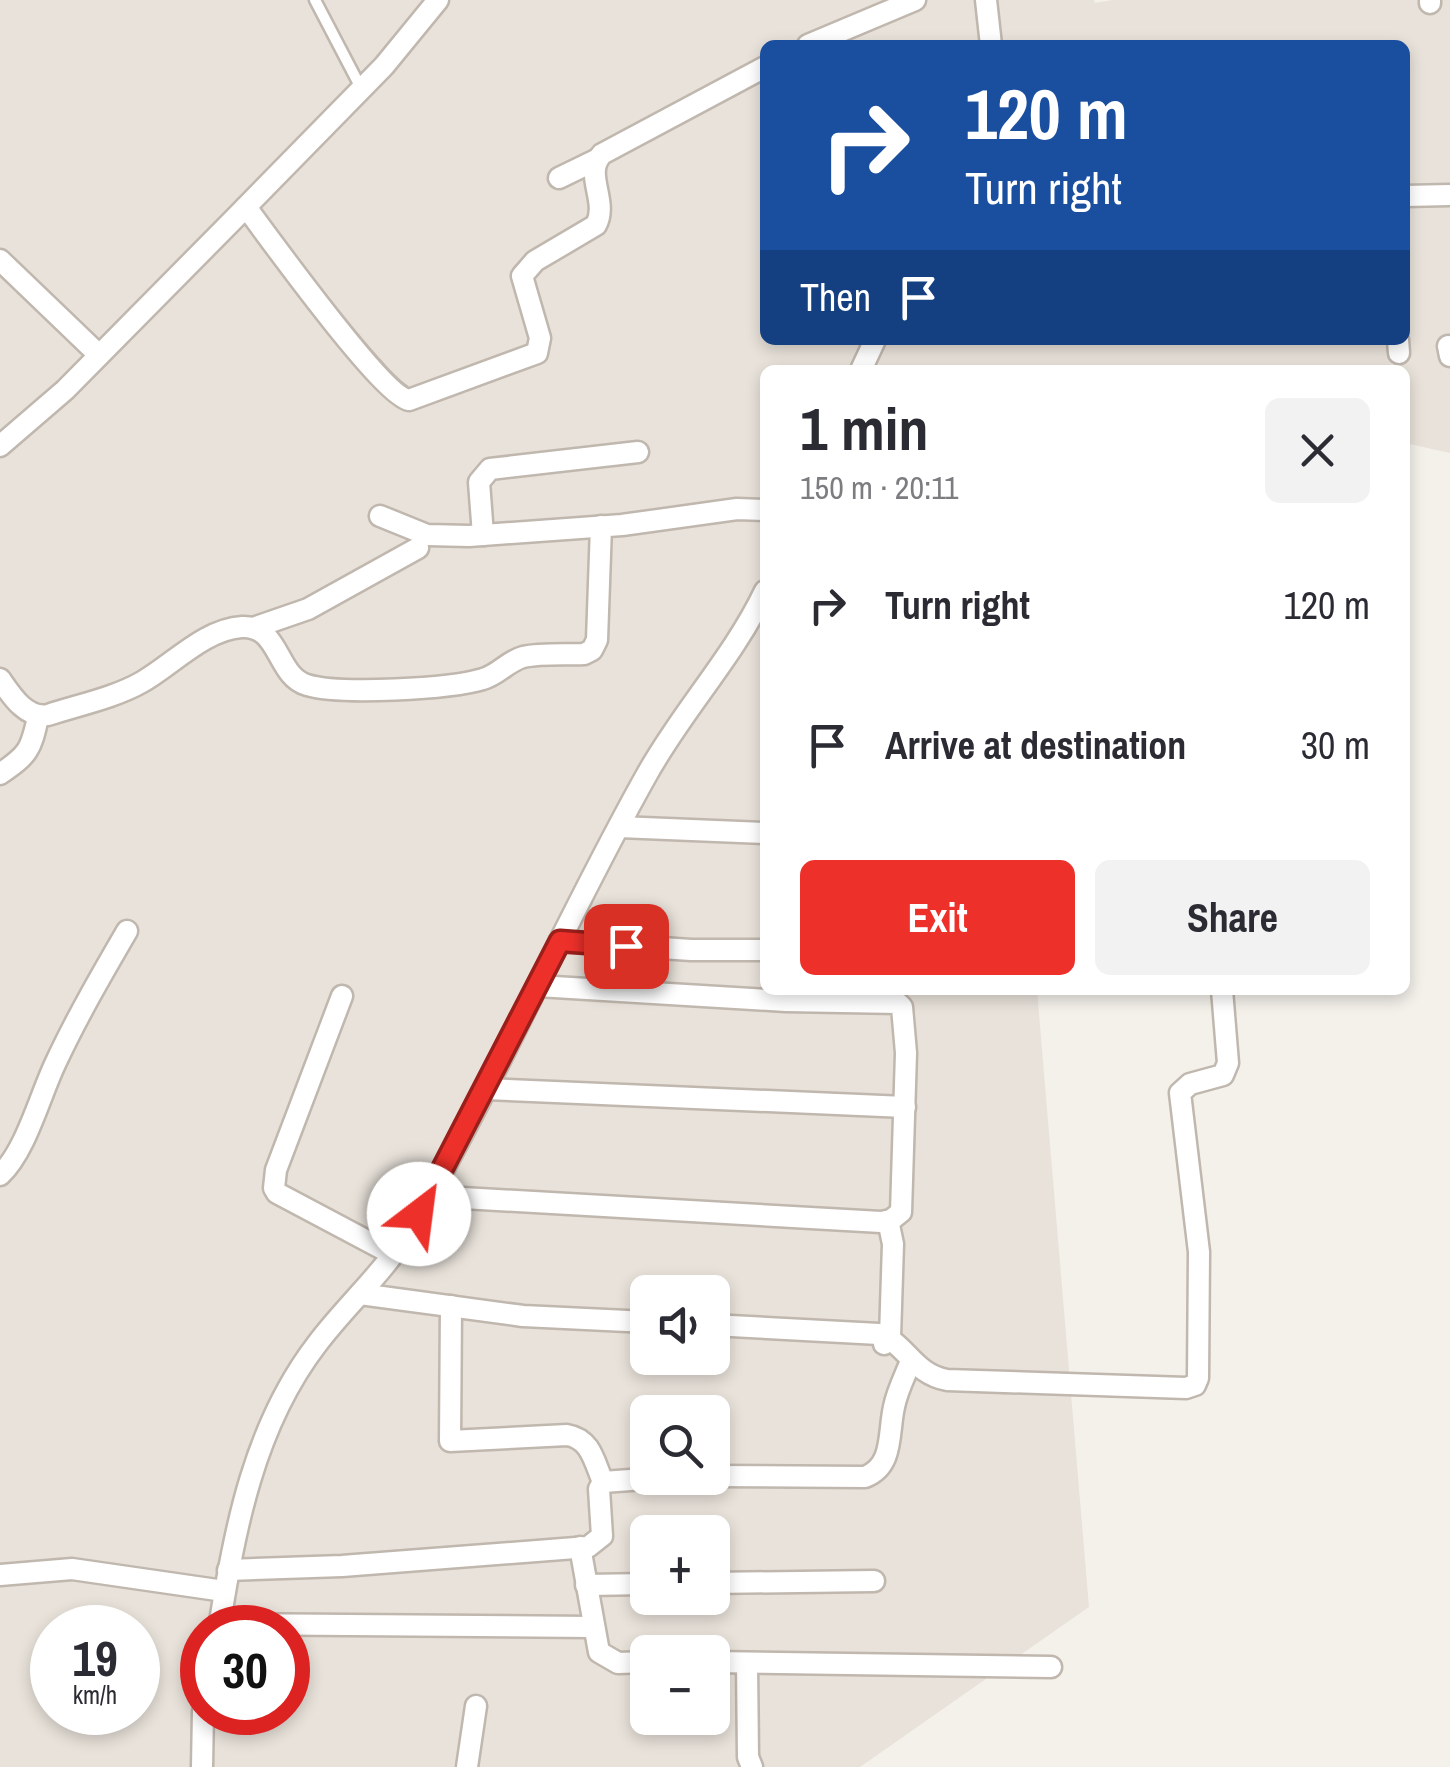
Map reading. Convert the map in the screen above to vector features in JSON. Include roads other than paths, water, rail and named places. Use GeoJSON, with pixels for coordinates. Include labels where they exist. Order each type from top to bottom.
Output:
{"type":"FeatureCollection","features":[{"type":"Feature","properties":{"kind":"street"},"geometry":{"type":"LineString","coordinates":[[0,446],[65,390],[246,207],[361,89],[438,0]]}},
{"type":"Feature","properties":{"kind":"street"},"geometry":{"type":"LineString","coordinates":[[820,40],[915,0]]}},
{"type":"Feature","properties":{"kind":"street"},"geometry":{"type":"LineString","coordinates":[[986,0],[990,40]]}},
{"type":"Feature","properties":{"kind":"street"},"geometry":{"type":"LineString","coordinates":[[559,178],[760,70]]}},
{"type":"Feature","properties":{"kind":"street"},"geometry":{"type":"LineString","coordinates":[[246,207],[326,314],[380,378],[396,395],[409,400],[537,353],[540,338],[522,276],[535,260],[596,224],[601,204],[594,169],[596,160]]}},
{"type":"Feature","properties":{"kind":"street"},"geometry":{"type":"LineString","coordinates":[[1410,196],[1450,195]]}},
{"type":"Feature","properties":{"kind":"street"},"geometry":{"type":"LineString","coordinates":[[0,260],[99,355]]}},
{"type":"Feature","properties":{"kind":"street"},"geometry":{"type":"LineString","coordinates":[[483,535],[479,482],[490,469],[638,452]]}},
{"type":"Feature","properties":{"kind":"street"},"geometry":{"type":"LineString","coordinates":[[380,516],[428,535],[483,535],[760,510]]}},
{"type":"Feature","properties":{"kind":"street"},"geometry":{"type":"LineString","coordinates":[[253,628],[268,636],[300,682],[322,687],[389,690],[470,682],[523,658],[584,654],[592,650],[597,640],[601,526]]}},
{"type":"Feature","properties":{"kind":"street"},"geometry":{"type":"LineString","coordinates":[[0,679],[28,713],[38,717],[138,684],[178,654],[232,629],[253,628],[308,609],[418,548]]}},
{"type":"Feature","properties":{"kind":"street"},"geometry":{"type":"LineString","coordinates":[[222,1605],[246,1488],[272,1418],[290,1384],[317,1343],[392,1254],[429,1196],[648,772],[731,651],[760,600]]}},
{"type":"Feature","properties":{"kind":"street"},"geometry":{"type":"LineString","coordinates":[[0,774],[26,756],[38,717]]}},
{"type":"Feature","properties":{"kind":"street"},"geometry":{"type":"LineString","coordinates":[[619,827],[760,833]]}},
{"type":"Feature","properties":{"kind":"street"},"geometry":{"type":"LineString","coordinates":[[0,1174],[28,1126],[54,1064],[95,985],[127,931]]}},
{"type":"Feature","properties":{"kind":"street"},"geometry":{"type":"LineString","coordinates":[[560,941],[691,950],[760,950]]}},
{"type":"Feature","properties":{"kind":"street"},"geometry":{"type":"LineString","coordinates":[[538,986],[786,1001],[898,1003],[902,1007],[903,1205],[889,1224],[893,1244],[887,1340]]}},
{"type":"Feature","properties":{"kind":"street"},"geometry":{"type":"LineString","coordinates":[[730,1326],[879,1334],[924,1372],[947,1380],[1186,1388],[1195,1385],[1198,1252],[1180,1093],[1190,1084],[1222,1076],[1228,1063],[1222,995]]}},
{"type":"Feature","properties":{"kind":"street"},"geometry":{"type":"LineString","coordinates":[[342,996],[276,1170],[274,1188],[392,1254]]}},
{"type":"Feature","properties":{"kind":"street"},"geometry":{"type":"LineString","coordinates":[[486,1089],[905,1107]]}},
{"type":"Feature","properties":{"kind":"street"},"geometry":{"type":"LineString","coordinates":[[429,1196],[891,1220]]}},
{"type":"Feature","properties":{"kind":"street"},"geometry":{"type":"LineString","coordinates":[[360,1294],[523,1316],[630,1321]]}},
{"type":"Feature","properties":{"kind":"street"},"geometry":{"type":"LineString","coordinates":[[0,1575],[72,1569],[226,1580],[342,1566],[580,1547],[598,1542],[602,1536],[603,1482],[589,1448],[579,1437],[567,1434],[450,1441],[450,1306]]}},
{"type":"Feature","properties":{"kind":"street"},"geometry":{"type":"LineString","coordinates":[[730,1476],[874,1474],[885,1460],[894,1404],[911,1361]]}},
{"type":"Feature","properties":{"kind":"street"},"geometry":{"type":"LineString","coordinates":[[603,1482],[630,1480]]}},
{"type":"Feature","properties":{"kind":"street"},"geometry":{"type":"LineString","coordinates":[[580,1547],[599,1652],[618,1663],[630,1663]]}},
{"type":"Feature","properties":{"kind":"street"},"geometry":{"type":"LineString","coordinates":[[730,1583],[874,1581]]}},
{"type":"Feature","properties":{"kind":"street"},"geometry":{"type":"LineString","coordinates":[[586,1585],[630,1584]]}},
{"type":"Feature","properties":{"kind":"street"},"geometry":{"type":"LineString","coordinates":[[310,1626],[592,1627]]}},
{"type":"Feature","properties":{"kind":"street"},"geometry":{"type":"LineString","coordinates":[[730,1662],[1051,1667]]}},
{"type":"Feature","properties":{"kind":"street"},"geometry":{"type":"LineString","coordinates":[[746,1662],[748,1757],[752,1767]]}},
{"type":"Feature","properties":{"kind":"street"},"geometry":{"type":"LineString","coordinates":[[468,1767],[476,1706]]}},
{"type":"Feature","properties":{"kind":"street"},"geometry":{"type":"LineString","coordinates":[[202,1767],[203,1735]]}},
{"type":"Feature","properties":{"kind":"lane"},"geometry":{"type":"LineString","coordinates":[[315,0],[361,89]]}}]}
